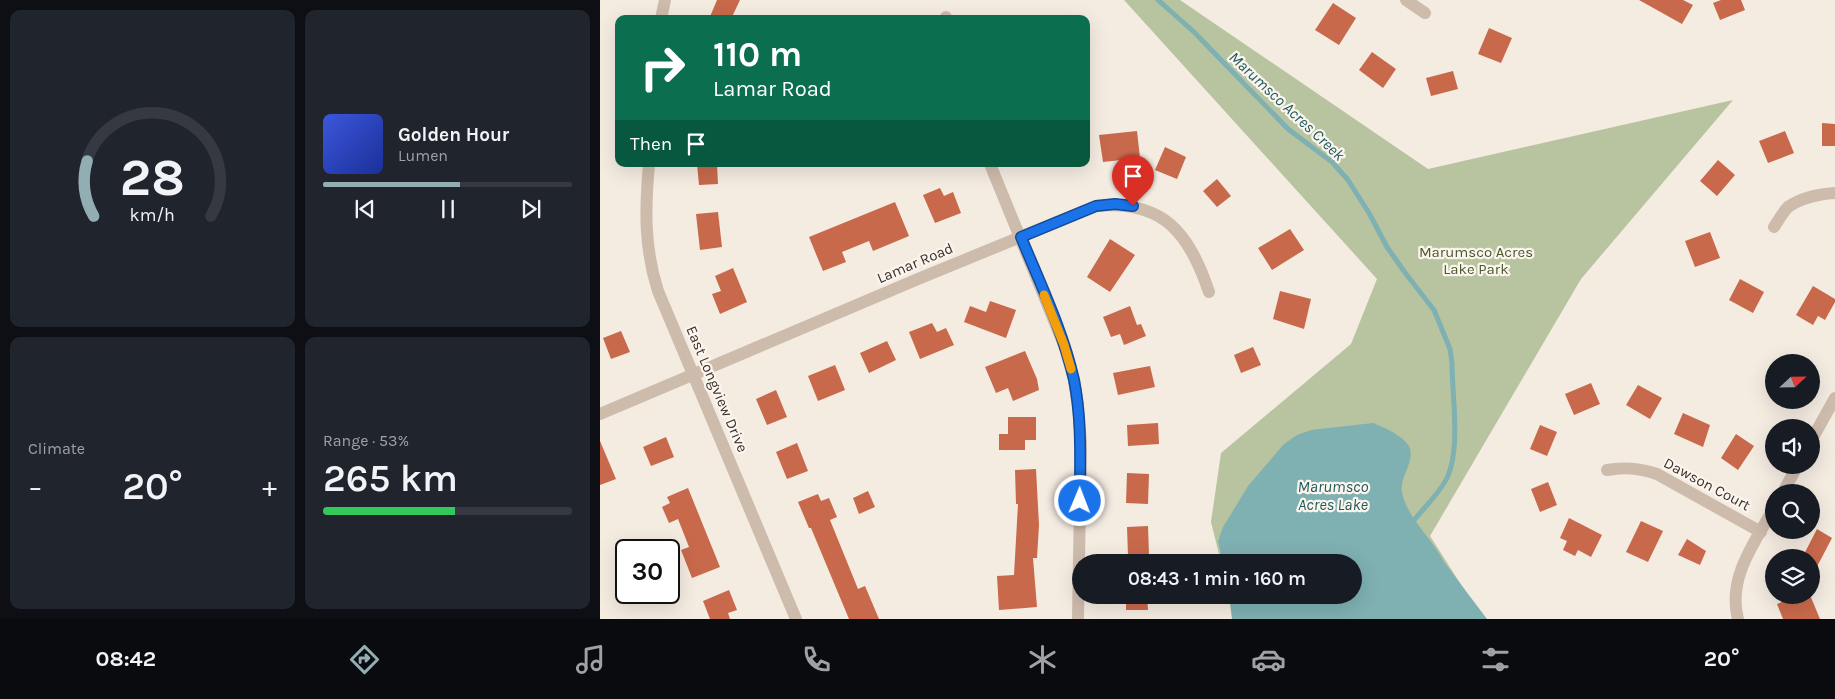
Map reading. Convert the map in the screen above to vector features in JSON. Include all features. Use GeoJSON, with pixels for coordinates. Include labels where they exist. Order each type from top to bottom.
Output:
{"type":"FeatureCollection","features":[{"type":"Feature","properties":{"kind":"street"},"geometry":{"type":"LineString","coordinates":[[662,15],[665,0]]}},
{"type":"Feature","properties":{"kind":"street"},"geometry":{"type":"LineString","coordinates":[[1406,0],[1425,13]]}},
{"type":"Feature","properties":{"kind":"street","name":"East Longview Drive"},"geometry":{"type":"LineString","coordinates":[[649,167],[646,224],[650,258],[662,302],[796,619]]}},
{"type":"Feature","properties":{"kind":"street"},"geometry":{"type":"LineString","coordinates":[[991,167],[1064,345],[1074,379],[1081,442],[1078,619]]}},
{"type":"Feature","properties":{"kind":"street"},"geometry":{"type":"LineString","coordinates":[[1774,227],[1787,208],[1806,199],[1835,192]]}},
{"type":"Feature","properties":{"kind":"street","name":"Lamar Road"},"geometry":{"type":"LineString","coordinates":[[600,414],[1096,206],[1115,204],[1133,206],[1151,212],[1167,221],[1188,244],[1200,265],[1210,292]]}},
{"type":"Feature","properties":{"kind":"street"},"geometry":{"type":"LineString","coordinates":[[1820,425],[1835,398]]}},
{"type":"Feature","properties":{"kind":"street","name":"Dawson Court"},"geometry":{"type":"LineString","coordinates":[[1606,470],[1626,467],[1657,474],[1761,532]]}},
{"type":"Feature","properties":{"kind":"street"},"geometry":{"type":"LineString","coordinates":[[1738,619],[1735,598],[1737,582],[1744,562],[1765,525]]}},
{"type":"Feature","properties":{"kind":"green space","name":"Marumsco Acres Lake Park"},"geometry":{"type":"Polygon","coordinates":[[[1124,0],[1180,0],[1428,169],[1733,100],[1581,279],[1430,536],[1483,619],[1362,596],[1362,554],[1219,554],[1211,522],[1221,453],[1351,344],[1377,279],[1124,0]]]}},
{"type":"Feature","properties":{"kind":"water","name":"Marumsco Acres Lake"},"geometry":{"type":"Polygon","coordinates":[[[1373,423],[1388,429],[1406,442],[1411,452],[1402,492],[1409,511],[1487,619],[1232,619],[1230,604],[1362,604],[1362,554],[1221,554],[1218,541],[1223,527],[1248,486],[1284,444],[1297,435],[1311,430],[1373,423]]]}},
{"type":"Feature","properties":{"kind":"building"},"geometry":{"type":"Polygon","coordinates":[[[717,0],[740,0],[733,15],[711,15],[717,0]]]}},
{"type":"Feature","properties":{"kind":"building"},"geometry":{"type":"Polygon","coordinates":[[[1639,0],[1683,0],[1693,5],[1682,24],[1639,0]]]}},
{"type":"Feature","properties":{"kind":"building"},"geometry":{"type":"Polygon","coordinates":[[[1721,0],[1741,0],[1745,10],[1720,20],[1713,3],[1721,0]]]}},
{"type":"Feature","properties":{"kind":"building"},"geometry":{"type":"Polygon","coordinates":[[[1333,3],[1356,18],[1339,45],[1315,30],[1333,3]]]}},
{"type":"Feature","properties":{"kind":"building"},"geometry":{"type":"Polygon","coordinates":[[[1489,28],[1512,38],[1501,63],[1478,54],[1489,28]]]}},
{"type":"Feature","properties":{"kind":"building"},"geometry":{"type":"Polygon","coordinates":[[[1372,52],[1396,69],[1383,88],[1359,70],[1372,52]]]}},
{"type":"Feature","properties":{"kind":"building"},"geometry":{"type":"Polygon","coordinates":[[[1453,71],[1458,89],[1431,96],[1426,78],[1453,71]]]}},
{"type":"Feature","properties":{"kind":"building"},"geometry":{"type":"Polygon","coordinates":[[[1822,123],[1835,124],[1835,146],[1822,146],[1822,123]]]}},
{"type":"Feature","properties":{"kind":"building"},"geometry":{"type":"Polygon","coordinates":[[[1137,131],[1140,158],[1103,162],[1099,135],[1137,131]]]}},
{"type":"Feature","properties":{"kind":"building"},"geometry":{"type":"Polygon","coordinates":[[[1785,131],[1794,153],[1768,163],[1759,141],[1785,131]]]}},
{"type":"Feature","properties":{"kind":"building"},"geometry":{"type":"Polygon","coordinates":[[[1165,147],[1186,157],[1177,179],[1155,170],[1165,147]]]}},
{"type":"Feature","properties":{"kind":"building"},"geometry":{"type":"Polygon","coordinates":[[[1718,160],[1735,175],[1717,196],[1700,181],[1718,160]]]}},
{"type":"Feature","properties":{"kind":"building"},"geometry":{"type":"Polygon","coordinates":[[[697,167],[717,167],[718,184],[699,185],[697,167]]]}},
{"type":"Feature","properties":{"kind":"building"},"geometry":{"type":"Polygon","coordinates":[[[1217,179],[1231,196],[1217,207],[1203,191],[1217,179]]]}},
{"type":"Feature","properties":{"kind":"building"},"geometry":{"type":"Polygon","coordinates":[[[940,188],[944,196],[953,192],[961,213],[935,223],[923,195],[940,188]]]}},
{"type":"Feature","properties":{"kind":"building"},"geometry":{"type":"Polygon","coordinates":[[[895,202],[909,236],[873,251],[869,241],[842,252],[846,262],[823,271],[809,237],[895,202]]]}},
{"type":"Feature","properties":{"kind":"building"},"geometry":{"type":"Polygon","coordinates":[[[718,212],[722,247],[700,250],[696,214],[718,212]]]}},
{"type":"Feature","properties":{"kind":"building"},"geometry":{"type":"Polygon","coordinates":[[[1290,229],[1304,250],[1272,270],[1258,248],[1290,229]]]}},
{"type":"Feature","properties":{"kind":"building"},"geometry":{"type":"Polygon","coordinates":[[[1710,232],[1720,258],[1695,267],[1685,241],[1710,232]]]}},
{"type":"Feature","properties":{"kind":"building"},"geometry":{"type":"Polygon","coordinates":[[[1110,239],[1135,255],[1110,292],[1087,277],[1110,239]]]}},
{"type":"Feature","properties":{"kind":"building"},"geometry":{"type":"Polygon","coordinates":[[[733,268],[747,302],[720,314],[712,294],[721,291],[715,276],[733,268]]]}},
{"type":"Feature","properties":{"kind":"building"},"geometry":{"type":"Polygon","coordinates":[[[1740,279],[1764,292],[1753,313],[1729,300],[1740,279]]]}},
{"type":"Feature","properties":{"kind":"building"},"geometry":{"type":"Polygon","coordinates":[[[1813,286],[1835,299],[1835,302],[1825,320],[1818,316],[1813,325],[1796,315],[1813,286]]]}},
{"type":"Feature","properties":{"kind":"building"},"geometry":{"type":"Polygon","coordinates":[[[1280,291],[1311,299],[1304,329],[1273,319],[1280,291]]]}},
{"type":"Feature","properties":{"kind":"building"},"geometry":{"type":"Polygon","coordinates":[[[990,301],[1016,310],[1006,338],[964,322],[970,306],[986,312],[990,301]]]}},
{"type":"Feature","properties":{"kind":"building"},"geometry":{"type":"Polygon","coordinates":[[[1130,306],[1137,325],[1141,324],[1146,336],[1124,345],[1120,334],[1111,337],[1103,317],[1130,306]]]}},
{"type":"Feature","properties":{"kind":"building"},"geometry":{"type":"Polygon","coordinates":[[[932,323],[937,332],[946,328],[954,345],[920,359],[909,332],[932,323]]]}},
{"type":"Feature","properties":{"kind":"building"},"geometry":{"type":"Polygon","coordinates":[[[621,331],[630,352],[611,359],[603,338],[621,331]]]}},
{"type":"Feature","properties":{"kind":"building"},"geometry":{"type":"Polygon","coordinates":[[[887,341],[896,360],[869,373],[860,353],[887,341]]]}},
{"type":"Feature","properties":{"kind":"building"},"geometry":{"type":"Polygon","coordinates":[[[1253,347],[1261,365],[1241,373],[1234,355],[1253,347]]]}},
{"type":"Feature","properties":{"kind":"building"},"geometry":{"type":"Polygon","coordinates":[[[1025,351],[1037,379],[1039,390],[1013,401],[1008,388],[996,393],[985,367],[1025,351]]]}},
{"type":"Feature","properties":{"kind":"building"},"geometry":{"type":"Polygon","coordinates":[[[835,365],[845,390],[818,401],[808,376],[835,365]]]}},
{"type":"Feature","properties":{"kind":"building"},"geometry":{"type":"Polygon","coordinates":[[[1150,366],[1155,387],[1118,395],[1113,373],[1150,366]]]}},
{"type":"Feature","properties":{"kind":"building"},"geometry":{"type":"Polygon","coordinates":[[[1591,383],[1600,404],[1574,415],[1565,394],[1591,383]]]}},
{"type":"Feature","properties":{"kind":"building"},"geometry":{"type":"Polygon","coordinates":[[[1638,385],[1662,398],[1650,419],[1626,405],[1638,385]]]}},
{"type":"Feature","properties":{"kind":"building"},"geometry":{"type":"Polygon","coordinates":[[[776,390],[787,417],[767,425],[756,399],[776,390]]]}},
{"type":"Feature","properties":{"kind":"building"},"geometry":{"type":"Polygon","coordinates":[[[1683,413],[1710,425],[1703,447],[1674,434],[1683,413]]]}},
{"type":"Feature","properties":{"kind":"building"},"geometry":{"type":"Polygon","coordinates":[[[1008,417],[1036,417],[1036,440],[1025,440],[1025,450],[999,450],[999,434],[1008,434],[1008,417]]]}},
{"type":"Feature","properties":{"kind":"building"},"geometry":{"type":"Polygon","coordinates":[[[1158,423],[1159,444],[1128,446],[1127,425],[1158,423]]]}},
{"type":"Feature","properties":{"kind":"building"},"geometry":{"type":"Polygon","coordinates":[[[1540,425],[1557,432],[1547,456],[1530,449],[1540,425]]]}},
{"type":"Feature","properties":{"kind":"building"},"geometry":{"type":"Polygon","coordinates":[[[1736,434],[1754,446],[1738,470],[1721,458],[1736,434]]]}},
{"type":"Feature","properties":{"kind":"building"},"geometry":{"type":"Polygon","coordinates":[[[666,437],[674,457],[651,466],[643,447],[666,437]]]}},
{"type":"Feature","properties":{"kind":"building"},"geometry":{"type":"Polygon","coordinates":[[[600,441],[616,479],[600,485],[600,441]]]}},
{"type":"Feature","properties":{"kind":"building"},"geometry":{"type":"Polygon","coordinates":[[[797,443],[808,471],[787,479],[776,452],[797,443]]]}},
{"type":"Feature","properties":{"kind":"building"},"geometry":{"type":"Polygon","coordinates":[[[1036,469],[1039,525],[1037,558],[1033,558],[1037,607],[999,610],[997,576],[1014,575],[1018,504],[1016,504],[1015,470],[1036,469]]]}},
{"type":"Feature","properties":{"kind":"building"},"geometry":{"type":"Polygon","coordinates":[[[1127,473],[1149,474],[1148,504],[1126,503],[1127,473]]]}},
{"type":"Feature","properties":{"kind":"building"},"geometry":{"type":"Polygon","coordinates":[[[1548,482],[1557,505],[1540,512],[1531,489],[1548,482]]]}},
{"type":"Feature","properties":{"kind":"building"},"geometry":{"type":"Polygon","coordinates":[[[688,488],[720,567],[692,578],[681,550],[689,547],[678,519],[669,523],[662,507],[670,503],[667,497],[688,488]]]}},
{"type":"Feature","properties":{"kind":"building"},"geometry":{"type":"Polygon","coordinates":[[[868,491],[875,507],[859,514],[853,498],[868,491]]]}},
{"type":"Feature","properties":{"kind":"building"},"geometry":{"type":"Polygon","coordinates":[[[818,494],[821,501],[829,498],[837,517],[830,520],[858,589],[865,586],[879,619],[849,619],[811,528],[809,528],[798,502],[818,494]]]}},
{"type":"Feature","properties":{"kind":"building"},"geometry":{"type":"Polygon","coordinates":[[[1569,518],[1602,535],[1591,557],[1578,550],[1575,556],[1563,550],[1567,541],[1560,538],[1569,518]]]}},
{"type":"Feature","properties":{"kind":"building"},"geometry":{"type":"Polygon","coordinates":[[[1641,521],[1663,531],[1648,562],[1626,552],[1641,521]]]}},
{"type":"Feature","properties":{"kind":"building"},"geometry":{"type":"Polygon","coordinates":[[[1148,526],[1149,554],[1128,554],[1127,527],[1148,526]]]}},
{"type":"Feature","properties":{"kind":"building"},"geometry":{"type":"Polygon","coordinates":[[[1820,531],[1832,538],[1820,561],[1820,549],[1807,549],[1812,539],[1820,539],[1820,531]]]}},
{"type":"Feature","properties":{"kind":"building"},"geometry":{"type":"Polygon","coordinates":[[[1687,539],[1706,551],[1700,565],[1678,555],[1687,539]]]}},
{"type":"Feature","properties":{"kind":"building"},"geometry":{"type":"Polygon","coordinates":[[[729,590],[737,610],[728,613],[730,619],[710,619],[703,601],[729,590]]]}},
{"type":"Feature","properties":{"kind":"building"},"geometry":{"type":"Polygon","coordinates":[[[1126,604],[1148,604],[1148,610],[1126,610],[1126,604]]]}},
{"type":"Feature","properties":{"kind":"building"},"geometry":{"type":"Polygon","coordinates":[[[1777,604],[1814,604],[1820,619],[1783,619],[1777,604]]]}},
{"type":"Feature","properties":{"kind":"waterway","name":"Marumsco Acres Creek"},"geometry":{"type":"LineString","coordinates":[[1158,0],[1194,32],[1288,129],[1332,162],[1348,180],[1369,213],[1387,247],[1434,310],[1450,349],[1452,363],[1455,422],[1454,452],[1451,466],[1443,485],[1411,524]]}},
{"type":"Feature","properties":{"kind":"slow traffic"},"geometry":{"type":"LineString","coordinates":[[1044,295],[1064,345],[1071,369]]}},
{"type":"Feature","properties":{"kind":"route"},"geometry":{"type":"LineString","coordinates":[[1080,501],[1081,442],[1074,379],[1064,345],[1021,237],[1096,206],[1115,204],[1133,206]]}}]}
